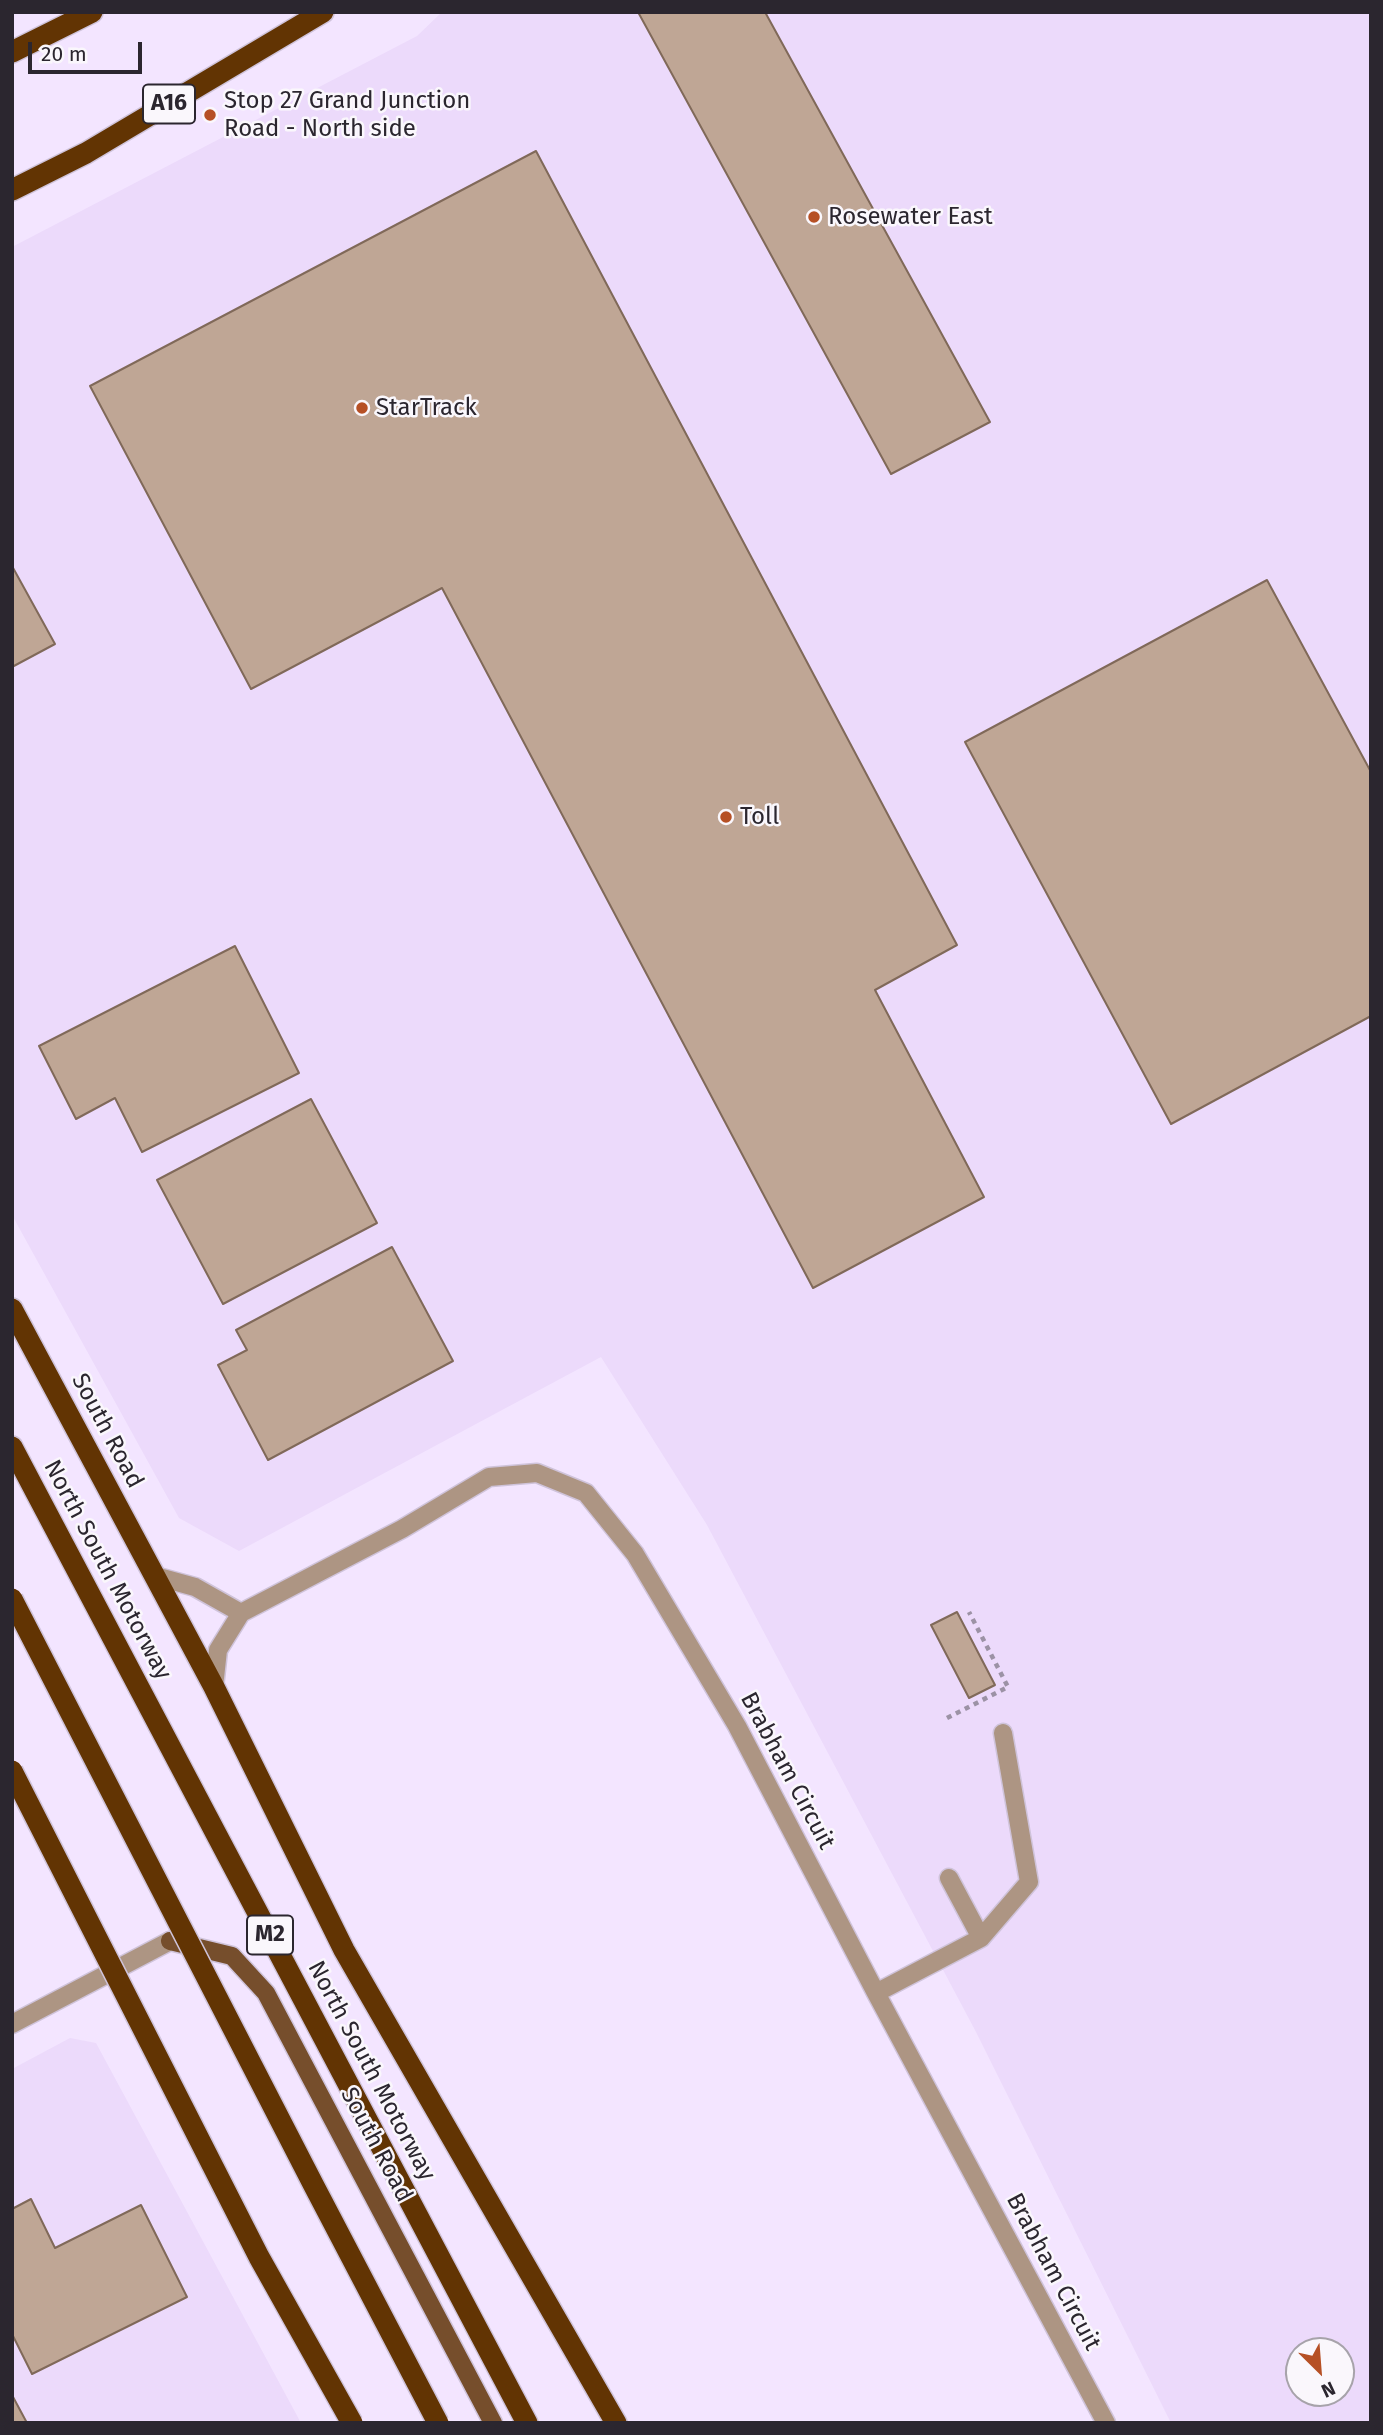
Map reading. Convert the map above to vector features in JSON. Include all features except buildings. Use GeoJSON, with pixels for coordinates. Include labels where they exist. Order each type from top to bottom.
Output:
{"type":"FeatureCollection","features":[{"type":"Feature","properties":{"kind":"highway"},"geometry":{"type":"LineString","coordinates":[[12,52],[92,12]]}},
{"type":"Feature","properties":{"kind":"highway","name":"A16"},"geometry":{"type":"LineString","coordinates":[[12,190],[86,153],[323,12]]}},
{"type":"Feature","properties":{"kind":"highway","name":"South Road"},"geometry":{"type":"LineString","coordinates":[[12,1309],[214,1687],[344,1950],[616,2423]]}},
{"type":"Feature","properties":{"kind":"highway","name":"North South Motorway"},"geometry":{"type":"LineString","coordinates":[[12,1447],[527,2423]]}},
{"type":"Feature","properties":{"kind":"highway"},"geometry":{"type":"LineString","coordinates":[[12,1599],[438,2423]]}},
{"type":"Feature","properties":{"kind":"highway"},"geometry":{"type":"LineString","coordinates":[[12,1771],[259,2257],[352,2423]]}},
{"type":"Feature","properties":{"kind":"main road","name":"South Road"},"geometry":{"type":"LineString","coordinates":[[170,1941],[232,1956],[266,1993],[493,2423]]}},
{"type":"Feature","properties":{"kind":"street","name":"Brabham Circuit"},"geometry":{"type":"LineString","coordinates":[[241,1613],[402,1529],[489,1477],[537,1473],[586,1493],[635,1554],[737,1726],[1106,2423]]}},
{"type":"Feature","properties":{"kind":"street"},"geometry":{"type":"LineString","coordinates":[[155,1576],[195,1587],[241,1613],[218,1650],[214,1687]]}},
{"type":"Feature","properties":{"kind":"street"},"geometry":{"type":"LineString","coordinates":[[876,1993],[981,1938],[1029,1882],[1003,1733]]}},
{"type":"Feature","properties":{"kind":"street"},"geometry":{"type":"LineString","coordinates":[[949,1878],[981,1938]]}},
{"type":"Feature","properties":{"kind":"street"},"geometry":{"type":"LineString","coordinates":[[12,2024],[170,1941]]}},
{"type":"Feature","properties":{"kind":"path"},"geometry":{"type":"LineString","coordinates":[[947,1718],[1008,1687],[969,1612]]}},
{"type":"Feature","properties":{"kind":"shaded area"},"geometry":{"type":"Polygon","coordinates":[[[442,12],[1371,12],[1371,2423],[1171,2423],[976,2032],[707,1525],[601,1357],[239,1551],[179,1518],[12,1215],[12,247],[417,36],[442,12]]]}},
{"type":"Feature","properties":{"kind":"shaded area"},"geometry":{"type":"Polygon","coordinates":[[[70,2038],[96,2043],[301,2423],[12,2423],[12,2069],[70,2038]]]}},
{"type":"Feature","properties":{"kind":"place","name":"Stop 27 Grand Junction Road - North side"},"geometry":{"type":"Point","coordinates":[210,115]}},
{"type":"Feature","properties":{"kind":"place","name":"Rosewater East"},"geometry":{"type":"Point","coordinates":[814,217]}},
{"type":"Feature","properties":{"kind":"place","name":"StarTrack"},"geometry":{"type":"Point","coordinates":[362,408]}},
{"type":"Feature","properties":{"kind":"place","name":"Toll"},"geometry":{"type":"Point","coordinates":[726,817]}}]}
